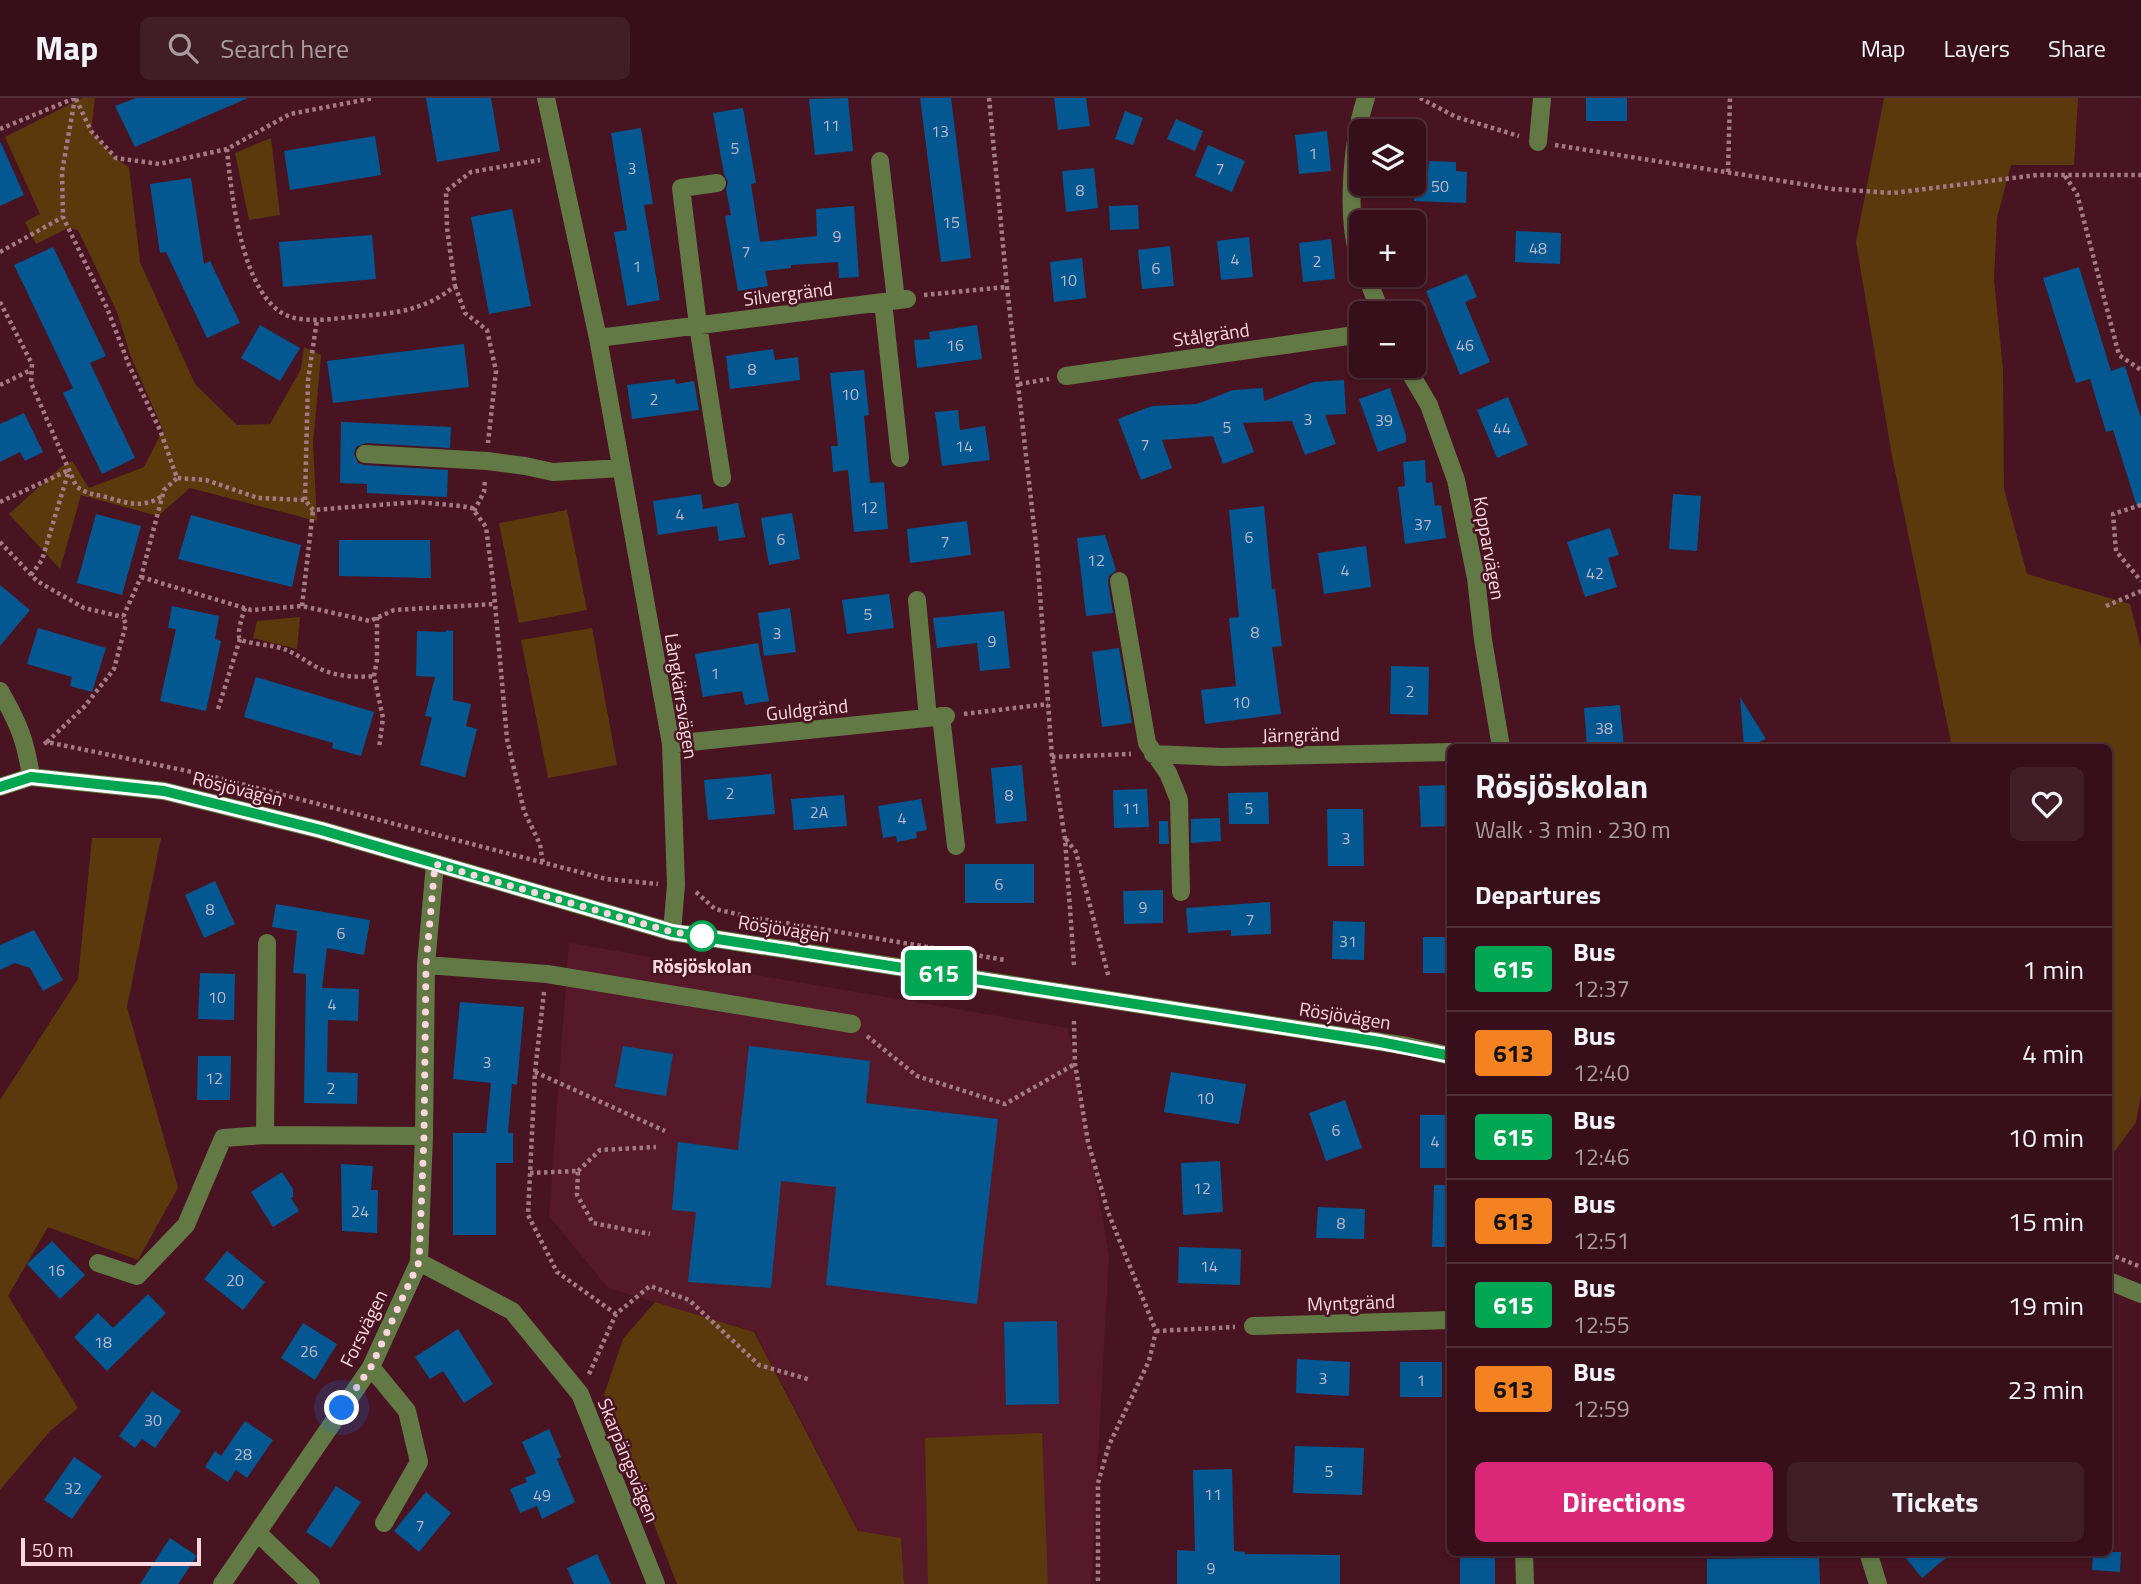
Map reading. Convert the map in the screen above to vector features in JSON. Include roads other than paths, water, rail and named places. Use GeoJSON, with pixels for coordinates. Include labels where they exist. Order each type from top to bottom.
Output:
{"type":"FeatureCollection","features":[{"type":"Feature","properties":{"kind":"street","name":"Långkärrsvägen"},"geometry":{"type":"LineString","coordinates":[[546,98],[598,338],[671,744],[676,885],[672,932]]}},
{"type":"Feature","properties":{"kind":"street"},"geometry":{"type":"LineString","coordinates":[[1352,210],[1358,123],[1366,98]]}},
{"type":"Feature","properties":{"kind":"street"},"geometry":{"type":"LineString","coordinates":[[1538,142],[1542,98]]}},
{"type":"Feature","properties":{"kind":"street"},"geometry":{"type":"LineString","coordinates":[[880,161],[895,300],[900,458]]}},
{"type":"Feature","properties":{"kind":"street"},"geometry":{"type":"LineString","coordinates":[[717,183],[681,188],[698,325],[722,478]]}},
{"type":"Feature","properties":{"kind":"street","name":"Silvergränd"},"geometry":{"type":"LineString","coordinates":[[598,338],[895,300]]}},
{"type":"Feature","properties":{"kind":"street","name":"Stålgränd"},"geometry":{"type":"LineString","coordinates":[[1066,376],[1349,336]]}},
{"type":"Feature","properties":{"kind":"street","name":"Kopparvägen"},"geometry":{"type":"LineString","coordinates":[[1413,378],[1429,405],[1455,480],[1476,578],[1500,744]]}},
{"type":"Feature","properties":{"kind":"street"},"geometry":{"type":"LineString","coordinates":[[365,454],[487,461],[553,472],[621,468]]}},
{"type":"Feature","properties":{"kind":"street"},"geometry":{"type":"LineString","coordinates":[[1119,581],[1147,743],[1168,773],[1179,800],[1181,892]]}},
{"type":"Feature","properties":{"kind":"street"},"geometry":{"type":"LineString","coordinates":[[917,600],[938,717],[956,846]]}},
{"type":"Feature","properties":{"kind":"street"},"geometry":{"type":"LineString","coordinates":[[0,691],[19,724],[28,753],[31,777]]}},
{"type":"Feature","properties":{"kind":"street","name":"Guldgränd"},"geometry":{"type":"LineString","coordinates":[[671,744],[938,717]]}},
{"type":"Feature","properties":{"kind":"street","name":"Järngränd"},"geometry":{"type":"LineString","coordinates":[[1153,754],[1221,757],[1447,752]]}},
{"type":"Feature","properties":{"kind":"street","name":"Rösjövägen"},"geometry":{"type":"LineString","coordinates":[[0,787],[31,777],[164,791],[321,830],[672,932],[1380,1042],[1447,1055]]}},
{"type":"Feature","properties":{"kind":"street","name":"Forsvägen"},"geometry":{"type":"LineString","coordinates":[[222,1584],[371,1367],[419,1262],[426,965],[435,864]]}},
{"type":"Feature","properties":{"kind":"street"},"geometry":{"type":"LineString","coordinates":[[265,1135],[267,943]]}},
{"type":"Feature","properties":{"kind":"street"},"geometry":{"type":"LineString","coordinates":[[426,965],[547,974],[852,1024]]}},
{"type":"Feature","properties":{"kind":"street"},"geometry":{"type":"LineString","coordinates":[[98,1263],[137,1276],[186,1226],[223,1139],[265,1135],[424,1136]]}},
{"type":"Feature","properties":{"kind":"street","name":"Skarpängsvägen"},"geometry":{"type":"LineString","coordinates":[[419,1262],[512,1311],[580,1394],[656,1584]]}},
{"type":"Feature","properties":{"kind":"street"},"geometry":{"type":"LineString","coordinates":[[2112,1282],[2141,1294]]}},
{"type":"Feature","properties":{"kind":"street","name":"Myntgränd"},"geometry":{"type":"LineString","coordinates":[[1254,1326],[1447,1320]]}},
{"type":"Feature","properties":{"kind":"street"},"geometry":{"type":"LineString","coordinates":[[371,1367],[407,1411],[419,1462],[384,1523]]}},
{"type":"Feature","properties":{"kind":"street"},"geometry":{"type":"LineString","coordinates":[[258,1533],[311,1584]]}},
{"type":"Feature","properties":{"kind":"street"},"geometry":{"type":"LineString","coordinates":[[1524,1556],[1525,1584]]}},
{"type":"Feature","properties":{"kind":"street"},"geometry":{"type":"LineString","coordinates":[[1869,1556],[1878,1584]]}},
{"type":"Feature","properties":{"kind":"place","name":"Rösjöskolan"},"geometry":{"type":"Point","coordinates":[702,936]}}]}
